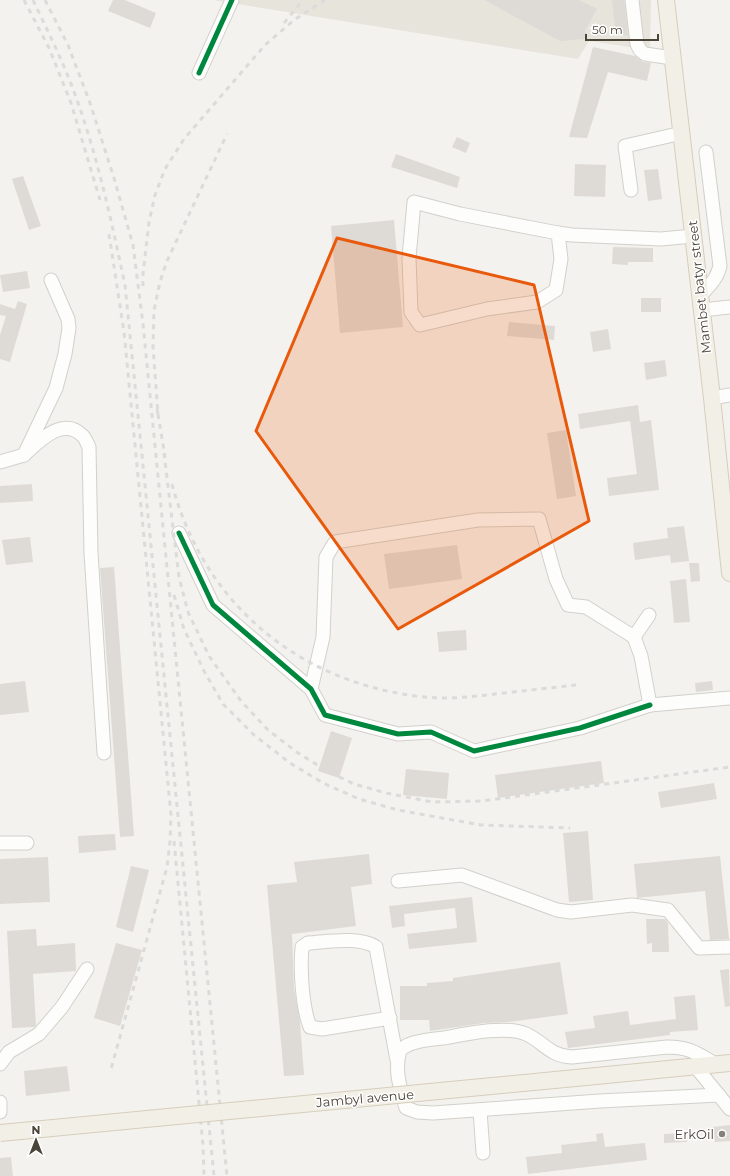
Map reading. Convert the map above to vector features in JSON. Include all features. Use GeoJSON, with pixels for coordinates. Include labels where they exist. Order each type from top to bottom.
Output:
{"type":"FeatureCollection","features":[{"type":"Feature","properties":{"kind":"main road","name":"Mambet batyr street"},"geometry":{"type":"LineString","coordinates":[[666,0],[712,398],[725,484],[730,573]]}},
{"type":"Feature","properties":{"kind":"main road","name":"Jambyl avenue"},"geometry":{"type":"LineString","coordinates":[[0,1133],[724,1064]]}},
{"type":"Feature","properties":{"kind":"street"},"geometry":{"type":"LineString","coordinates":[[199,73],[232,0]]}},
{"type":"Feature","properties":{"kind":"street"},"geometry":{"type":"LineString","coordinates":[[632,0],[637,44],[640,50],[645,54],[672,58]]}},
{"type":"Feature","properties":{"kind":"street"},"geometry":{"type":"LineString","coordinates":[[631,190],[625,146],[682,133]]}},
{"type":"Feature","properties":{"kind":"street"},"geometry":{"type":"LineString","coordinates":[[706,152],[720,266],[718,274],[701,303],[730,307]]}},
{"type":"Feature","properties":{"kind":"street"},"geometry":{"type":"LineString","coordinates":[[558,233],[561,259],[556,290],[537,302],[487,309],[420,324],[411,312],[409,258],[414,202],[460,214],[542,231],[558,233],[572,235],[661,239],[694,236]]}},
{"type":"Feature","properties":{"kind":"street"},"geometry":{"type":"LineString","coordinates":[[24,455],[56,388],[65,354],[69,328],[68,319],[51,280]]}},
{"type":"Feature","properties":{"kind":"street"},"geometry":{"type":"LineString","coordinates":[[712,398],[730,395]]}},
{"type":"Feature","properties":{"kind":"street"},"geometry":{"type":"LineString","coordinates":[[0,462],[24,455],[46,434],[63,428],[73,429],[83,436],[89,447],[91,553],[104,753]]}},
{"type":"Feature","properties":{"kind":"street"},"geometry":{"type":"LineString","coordinates":[[312,689],[323,637],[326,557],[335,542],[478,520],[539,519],[556,580],[568,605],[586,607],[634,637],[641,656],[650,705]]}},
{"type":"Feature","properties":{"kind":"street"},"geometry":{"type":"LineString","coordinates":[[178,533],[213,605],[312,689],[325,715],[398,734],[431,732],[474,751],[580,728],[650,705],[730,698]]}},
{"type":"Feature","properties":{"kind":"street"},"geometry":{"type":"LineString","coordinates":[[634,637],[649,615]]}},
{"type":"Feature","properties":{"kind":"street"},"geometry":{"type":"LineString","coordinates":[[0,843],[27,843]]}},
{"type":"Feature","properties":{"kind":"street"},"geometry":{"type":"LineString","coordinates":[[398,882],[462,875],[557,910],[571,912],[632,905],[668,910],[699,948],[730,947]]}},
{"type":"Feature","properties":{"kind":"street"},"geometry":{"type":"LineString","coordinates":[[390,1018],[322,1029],[310,1027],[307,1020],[302,981],[302,947],[308,942],[350,941],[370,943],[376,946],[390,1018],[398,1078],[406,1108],[417,1112],[433,1113],[719,1095]]}},
{"type":"Feature","properties":{"kind":"street"},"geometry":{"type":"LineString","coordinates":[[0,1064],[9,1052],[39,1034],[62,1007],[87,968]]}},
{"type":"Feature","properties":{"kind":"street"},"geometry":{"type":"LineString","coordinates":[[397,1062],[400,1050],[412,1043],[483,1031],[517,1031],[527,1034],[550,1051],[561,1056],[572,1057],[679,1047],[690,1049],[724,1064]]}},
{"type":"Feature","properties":{"kind":"street"},"geometry":{"type":"LineString","coordinates":[[695,1066],[730,1108]]}},
{"type":"Feature","properties":{"kind":"street"},"geometry":{"type":"LineString","coordinates":[[0,1102],[0,1112]]}},
{"type":"Feature","properties":{"kind":"street"},"geometry":{"type":"LineString","coordinates":[[480,1110],[483,1153]]}},
{"type":"Feature","properties":{"kind":"highlighted area"},"geometry":{"type":"Polygon","coordinates":[[[337,238],[534,285],[589,521],[398,629],[256,431],[337,238]]]}},
{"type":"Feature","properties":{"kind":"shaded area"},"geometry":{"type":"Polygon","coordinates":[[[213,0],[651,0],[650,50],[589,41],[578,59],[213,0]]]}},
{"type":"Feature","properties":{"kind":"building"},"geometry":{"type":"Polygon","coordinates":[[[113,0],[125,0],[156,13],[150,28],[108,11],[113,0]]]}},
{"type":"Feature","properties":{"kind":"building"},"geometry":{"type":"Polygon","coordinates":[[[484,0],[579,0],[597,9],[585,31],[587,33],[584,39],[560,41],[484,0]]]}},
{"type":"Feature","properties":{"kind":"building"},"geometry":{"type":"Polygon","coordinates":[[[612,0],[624,0],[628,35],[616,36],[612,0]]]}},
{"type":"Feature","properties":{"kind":"building"},"geometry":{"type":"Polygon","coordinates":[[[593,47],[635,56],[643,62],[651,63],[647,81],[608,72],[587,138],[569,137],[593,47]]]}},
{"type":"Feature","properties":{"kind":"building"},"geometry":{"type":"Polygon","coordinates":[[[457,137],[470,143],[466,153],[452,147],[457,137]]]}},
{"type":"Feature","properties":{"kind":"building"},"geometry":{"type":"Polygon","coordinates":[[[396,154],[460,177],[457,188],[391,167],[396,154]]]}},
{"type":"Feature","properties":{"kind":"building"},"geometry":{"type":"Polygon","coordinates":[[[575,164],[606,165],[605,197],[574,196],[575,164]]]}},
{"type":"Feature","properties":{"kind":"building"},"geometry":{"type":"Polygon","coordinates":[[[658,169],[662,199],[648,201],[644,170],[658,169]]]}},
{"type":"Feature","properties":{"kind":"building"},"geometry":{"type":"Polygon","coordinates":[[[23,176],[41,226],[29,230],[12,179],[23,176]]]}},
{"type":"Feature","properties":{"kind":"building"},"geometry":{"type":"Polygon","coordinates":[[[394,220],[403,327],[340,333],[331,226],[394,220]]]}},
{"type":"Feature","properties":{"kind":"building"},"geometry":{"type":"Polygon","coordinates":[[[613,247],[653,248],[653,262],[628,262],[628,265],[612,264],[613,247]]]}},
{"type":"Feature","properties":{"kind":"building"},"geometry":{"type":"Polygon","coordinates":[[[27,271],[30,288],[3,292],[0,275],[27,271]]]}},
{"type":"Feature","properties":{"kind":"building"},"geometry":{"type":"Polygon","coordinates":[[[641,298],[661,298],[661,312],[641,312],[641,298]]]}},
{"type":"Feature","properties":{"kind":"building"},"geometry":{"type":"Polygon","coordinates":[[[18,301],[27,304],[10,362],[0,359],[0,335],[6,316],[0,315],[0,304],[15,309],[18,301]]]}},
{"type":"Feature","properties":{"kind":"building"},"geometry":{"type":"Polygon","coordinates":[[[509,322],[555,326],[554,340],[507,336],[509,322]]]}},
{"type":"Feature","properties":{"kind":"building"},"geometry":{"type":"Polygon","coordinates":[[[608,329],[611,349],[593,352],[590,332],[608,329]]]}},
{"type":"Feature","properties":{"kind":"building"},"geometry":{"type":"Polygon","coordinates":[[[665,360],[667,376],[646,380],[644,363],[665,360]]]}},
{"type":"Feature","properties":{"kind":"building"},"geometry":{"type":"Polygon","coordinates":[[[638,405],[640,422],[651,420],[659,490],[609,496],[607,478],[637,474],[630,421],[580,429],[578,414],[638,405]]]}},
{"type":"Feature","properties":{"kind":"building"},"geometry":{"type":"Polygon","coordinates":[[[566,430],[576,496],[557,499],[547,433],[566,430]]]}},
{"type":"Feature","properties":{"kind":"building"},"geometry":{"type":"Polygon","coordinates":[[[32,484],[33,501],[0,503],[0,486],[32,484]]]}},
{"type":"Feature","properties":{"kind":"building"},"geometry":{"type":"Polygon","coordinates":[[[684,526],[689,561],[671,563],[670,555],[635,560],[633,543],[668,538],[667,528],[684,526]]]}},
{"type":"Feature","properties":{"kind":"building"},"geometry":{"type":"Polygon","coordinates":[[[30,537],[33,562],[6,565],[2,540],[30,537]]]}},
{"type":"Feature","properties":{"kind":"building"},"geometry":{"type":"Polygon","coordinates":[[[457,545],[462,579],[389,589],[384,554],[457,545]]]}},
{"type":"Feature","properties":{"kind":"building"},"geometry":{"type":"Polygon","coordinates":[[[689,563],[699,563],[700,581],[691,582],[689,563]]]}},
{"type":"Feature","properties":{"kind":"building"},"geometry":{"type":"Polygon","coordinates":[[[114,567],[134,836],[120,837],[100,568],[114,567]]]}},
{"type":"Feature","properties":{"kind":"building"},"geometry":{"type":"Polygon","coordinates":[[[686,579],[690,622],[674,623],[670,581],[686,579]]]}},
{"type":"Feature","properties":{"kind":"building"},"geometry":{"type":"Polygon","coordinates":[[[466,630],[467,650],[439,652],[437,632],[466,630]]]}},
{"type":"Feature","properties":{"kind":"building"},"geometry":{"type":"Polygon","coordinates":[[[25,681],[29,712],[0,715],[0,684],[25,681]]]}},
{"type":"Feature","properties":{"kind":"building"},"geometry":{"type":"Polygon","coordinates":[[[712,681],[713,690],[696,692],[695,683],[712,681]]]}},
{"type":"Feature","properties":{"kind":"building"},"geometry":{"type":"Polygon","coordinates":[[[331,731],[352,738],[339,778],[318,771],[331,731]]]}},
{"type":"Feature","properties":{"kind":"building"},"geometry":{"type":"Polygon","coordinates":[[[601,761],[604,783],[498,798],[495,775],[601,761]]]}},
{"type":"Feature","properties":{"kind":"building"},"geometry":{"type":"Polygon","coordinates":[[[406,769],[449,773],[447,799],[403,795],[406,769]]]}},
{"type":"Feature","properties":{"kind":"building"},"geometry":{"type":"Polygon","coordinates":[[[714,783],[717,799],[661,808],[658,792],[714,783]]]}},
{"type":"Feature","properties":{"kind":"building"},"geometry":{"type":"Polygon","coordinates":[[[588,831],[593,900],[569,902],[563,833],[588,831]]]}},
{"type":"Feature","properties":{"kind":"building"},"geometry":{"type":"Polygon","coordinates":[[[115,834],[116,850],[79,853],[78,836],[115,834]]]}},
{"type":"Feature","properties":{"kind":"building"},"geometry":{"type":"Polygon","coordinates":[[[369,854],[372,884],[351,887],[356,926],[292,934],[294,989],[300,1022],[304,1075],[284,1076],[267,885],[297,882],[294,862],[369,854]]]}},
{"type":"Feature","properties":{"kind":"building"},"geometry":{"type":"Polygon","coordinates":[[[720,856],[729,939],[710,940],[705,891],[637,898],[634,864],[720,856]]]}},
{"type":"Feature","properties":{"kind":"building"},"geometry":{"type":"Polygon","coordinates":[[[48,857],[50,902],[0,904],[0,859],[48,857]]]}},
{"type":"Feature","properties":{"kind":"building"},"geometry":{"type":"Polygon","coordinates":[[[131,866],[149,870],[133,932],[116,927],[131,866]]]}},
{"type":"Feature","properties":{"kind":"building"},"geometry":{"type":"Polygon","coordinates":[[[472,897],[477,942],[409,949],[407,934],[457,928],[455,908],[404,914],[405,926],[392,928],[389,906],[472,897]]]}},
{"type":"Feature","properties":{"kind":"building"},"geometry":{"type":"Polygon","coordinates":[[[646,919],[665,919],[668,923],[669,952],[652,952],[652,943],[647,944],[646,919]]]}},
{"type":"Feature","properties":{"kind":"building"},"geometry":{"type":"Polygon","coordinates":[[[36,929],[37,946],[75,943],[76,971],[33,974],[36,1026],[12,1028],[7,931],[36,929]]]}},
{"type":"Feature","properties":{"kind":"building"},"geometry":{"type":"Polygon","coordinates":[[[116,943],[142,950],[120,1026],[94,1018],[116,943]]]}},
{"type":"Feature","properties":{"kind":"building"},"geometry":{"type":"Polygon","coordinates":[[[560,962],[568,1014],[509,1022],[484,1023],[430,1031],[429,1020],[400,1020],[400,986],[427,986],[427,983],[453,981],[453,978],[560,962]]]}},
{"type":"Feature","properties":{"kind":"building"},"geometry":{"type":"Polygon","coordinates":[[[729,969],[730,1006],[725,1007],[720,970],[729,969]]]}},
{"type":"Feature","properties":{"kind":"building"},"geometry":{"type":"Polygon","coordinates":[[[695,995],[698,1030],[670,1032],[670,1035],[568,1048],[565,1032],[595,1028],[593,1016],[628,1011],[630,1025],[676,1019],[674,997],[695,995]]]}},
{"type":"Feature","properties":{"kind":"building"},"geometry":{"type":"Polygon","coordinates":[[[67,1066],[70,1091],[26,1096],[24,1071],[67,1066]]]}},
{"type":"Feature","properties":{"kind":"building","name":"ErkOil"},"geometry":{"type":"Polygon","coordinates":[[[730,1125],[730,1141],[715,1142],[713,1127],[730,1125]]]}},
{"type":"Feature","properties":{"kind":"building"},"geometry":{"type":"Polygon","coordinates":[[[603,1133],[605,1147],[645,1143],[647,1160],[528,1174],[526,1157],[562,1153],[561,1145],[597,1141],[596,1134],[603,1133]]]}},
{"type":"Feature","properties":{"kind":"building"},"geometry":{"type":"Polygon","coordinates":[[[686,1133],[687,1142],[664,1143],[664,1134],[686,1133]]]}},
{"type":"Feature","properties":{"kind":"building"},"geometry":{"type":"Polygon","coordinates":[[[11,1157],[13,1176],[0,1176],[0,1158],[11,1157]]]}},
{"type":"Feature","properties":{"kind":"railway"},"geometry":{"type":"LineString","coordinates":[[24,0],[49,48],[71,103],[100,200]]}},
{"type":"Feature","properties":{"kind":"railway"},"geometry":{"type":"LineString","coordinates":[[33,0],[68,76],[86,125],[104,193],[125,285],[214,1176]]}},
{"type":"Feature","properties":{"kind":"railway"},"geometry":{"type":"LineString","coordinates":[[45,0],[68,45],[90,103],[114,178],[133,245],[143,324],[227,1176]]}},
{"type":"Feature","properties":{"kind":"railway"},"geometry":{"type":"LineString","coordinates":[[284,23],[303,0]]}},
{"type":"Feature","properties":{"kind":"railway"},"geometry":{"type":"LineString","coordinates":[[143,286],[149,222],[155,195],[165,169],[184,139],[265,45],[294,20],[325,0]]}},
{"type":"Feature","properties":{"kind":"railway"},"geometry":{"type":"LineString","coordinates":[[157,409],[158,414],[153,347],[154,310],[160,282],[167,261],[227,134]]}},
{"type":"Feature","properties":{"kind":"railway"},"geometry":{"type":"LineString","coordinates":[[109,234],[124,332],[171,815],[167,867],[111,1069]]}},
{"type":"Feature","properties":{"kind":"railway"},"geometry":{"type":"LineString","coordinates":[[158,414],[165,457]]}},
{"type":"Feature","properties":{"kind":"railway"},"geometry":{"type":"LineString","coordinates":[[164,453],[179,577],[188,612],[209,656],[241,701],[268,730],[298,753],[327,771],[354,784],[386,793],[432,802],[482,801],[730,767]]}},
{"type":"Feature","properties":{"kind":"railway"},"geometry":{"type":"LineString","coordinates":[[172,484],[185,523],[202,558],[224,590],[250,619],[279,643],[312,664],[348,680],[387,691],[430,697],[470,697],[576,685]]}},
{"type":"Feature","properties":{"kind":"railway"},"geometry":{"type":"LineString","coordinates":[[174,595],[184,629],[204,671],[223,704],[254,735],[290,763],[323,783],[359,799],[398,810],[436,817],[481,825],[570,828]]}},
{"type":"Feature","properties":{"kind":"railway"},"geometry":{"type":"LineString","coordinates":[[174,841],[203,1145],[204,1176]]}},
{"type":"Feature","properties":{"kind":"cycle path"},"geometry":{"type":"LineString","coordinates":[[199,73],[232,0]]}},
{"type":"Feature","properties":{"kind":"cycle path"},"geometry":{"type":"LineString","coordinates":[[179,533],[213,605],[311,689],[325,715],[398,734],[431,732],[474,751],[580,728],[650,705]]}},
{"type":"Feature","properties":{"kind":"place","name":"ErkOil"},"geometry":{"type":"Point","coordinates":[722,1134]}}]}
